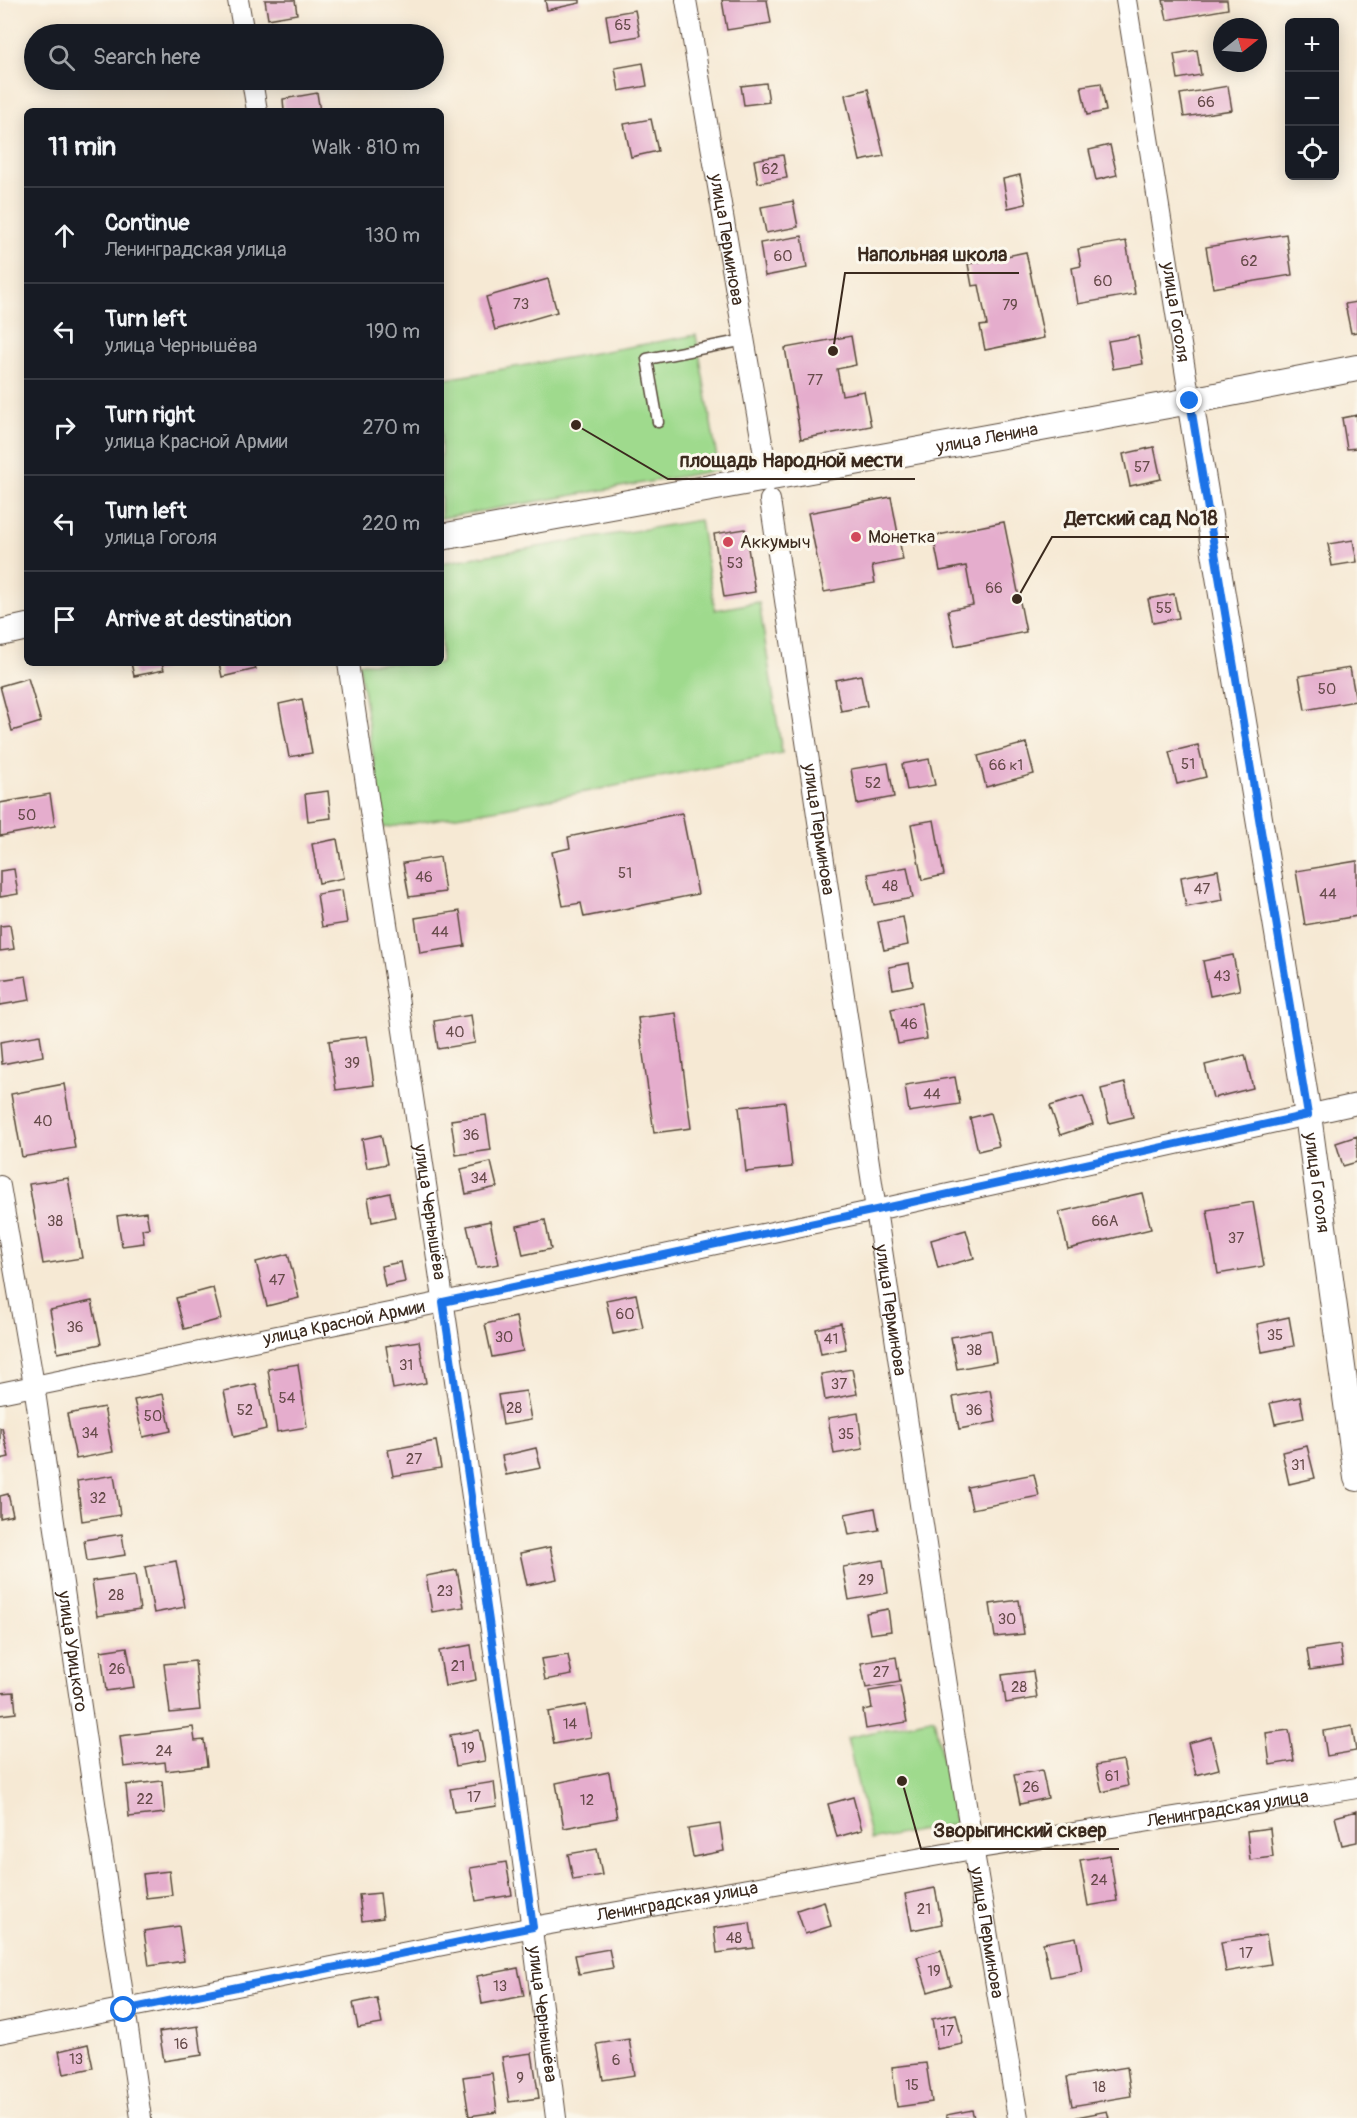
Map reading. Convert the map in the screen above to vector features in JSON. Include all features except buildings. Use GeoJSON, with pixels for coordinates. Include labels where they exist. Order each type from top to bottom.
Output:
{"type":"FeatureCollection","features":[{"type":"Feature","properties":{"kind":"street"},"geometry":{"type":"LineString","coordinates":[[238,0],[242,24]]}},
{"type":"Feature","properties":{"kind":"street","name":"улица Перминова"},"geometry":{"type":"LineString","coordinates":[[686,0],[769,489],[973,1849],[1018,2118]]}},
{"type":"Feature","properties":{"kind":"street","name":"улица Гоголя"},"geometry":{"type":"LineString","coordinates":[[1126,0],[1308,1115],[1357,1478]]}},
{"type":"Feature","properties":{"kind":"street"},"geometry":{"type":"LineString","coordinates":[[254,90],[257,108]]}},
{"type":"Feature","properties":{"kind":"street","name":"улица Ленина"},"geometry":{"type":"LineString","coordinates":[[444,537],[769,489],[1357,368]]}},
{"type":"Feature","properties":{"kind":"street"},"geometry":{"type":"LineString","coordinates":[[0,633],[24,628]]}},
{"type":"Feature","properties":{"kind":"street","name":"улица Чернышёва"},"geometry":{"type":"LineString","coordinates":[[348,666],[533,1927],[556,2118]]}},
{"type":"Feature","properties":{"kind":"street","name":"улица Красной Армии"},"geometry":{"type":"LineString","coordinates":[[0,1393],[876,1210],[1357,1104]]}},
{"type":"Feature","properties":{"kind":"street","name":"улица Урицкого"},"geometry":{"type":"LineString","coordinates":[[0,1186],[34,1385],[141,2118]]}},
{"type":"Feature","properties":{"kind":"street","name":"Ленинградская улица"},"geometry":{"type":"LineString","coordinates":[[0,2033],[533,1927],[973,1849],[1357,1788]]}},
{"type":"Feature","properties":{"kind":"lane"},"geometry":{"type":"LineString","coordinates":[[658,422],[647,359],[745,340]]}},
{"type":"Feature","properties":{"kind":"green space"},"geometry":{"type":"Polygon","coordinates":[[[696,335],[719,470],[444,517],[444,379],[696,335]]]}},
{"type":"Feature","properties":{"kind":"green space"},"geometry":{"type":"Polygon","coordinates":[[[700,520],[715,610],[759,602],[782,753],[499,809],[384,828],[359,666],[444,666],[444,563],[700,520]]]}},
{"type":"Feature","properties":{"kind":"green space"},"geometry":{"type":"Polygon","coordinates":[[[934,1718],[955,1824],[871,1840],[847,1738],[934,1718]]]}},
{"type":"Feature","properties":{"kind":"place","name":"Напольная школа"},"geometry":{"type":"Point","coordinates":[833,351]}},
{"type":"Feature","properties":{"kind":"place","name":"площадь Народной мести"},"geometry":{"type":"Point","coordinates":[576,425]}},
{"type":"Feature","properties":{"kind":"place","name":"Монетка"},"geometry":{"type":"Point","coordinates":[856,537]}},
{"type":"Feature","properties":{"kind":"place","name":"Аккумыч"},"geometry":{"type":"Point","coordinates":[728,542]}},
{"type":"Feature","properties":{"kind":"place","name":"Детский сад №18"},"geometry":{"type":"Point","coordinates":[1017,599]}},
{"type":"Feature","properties":{"kind":"place","name":"Зворыгинский сквер"},"geometry":{"type":"Point","coordinates":[902,1781]}},
{"type":"Feature","properties":{"kind":"route"},"geometry":{"type":"LineString","coordinates":[[124,2010],[533,1927],[443,1302],[1308,1115],[1190,401]]}}]}
